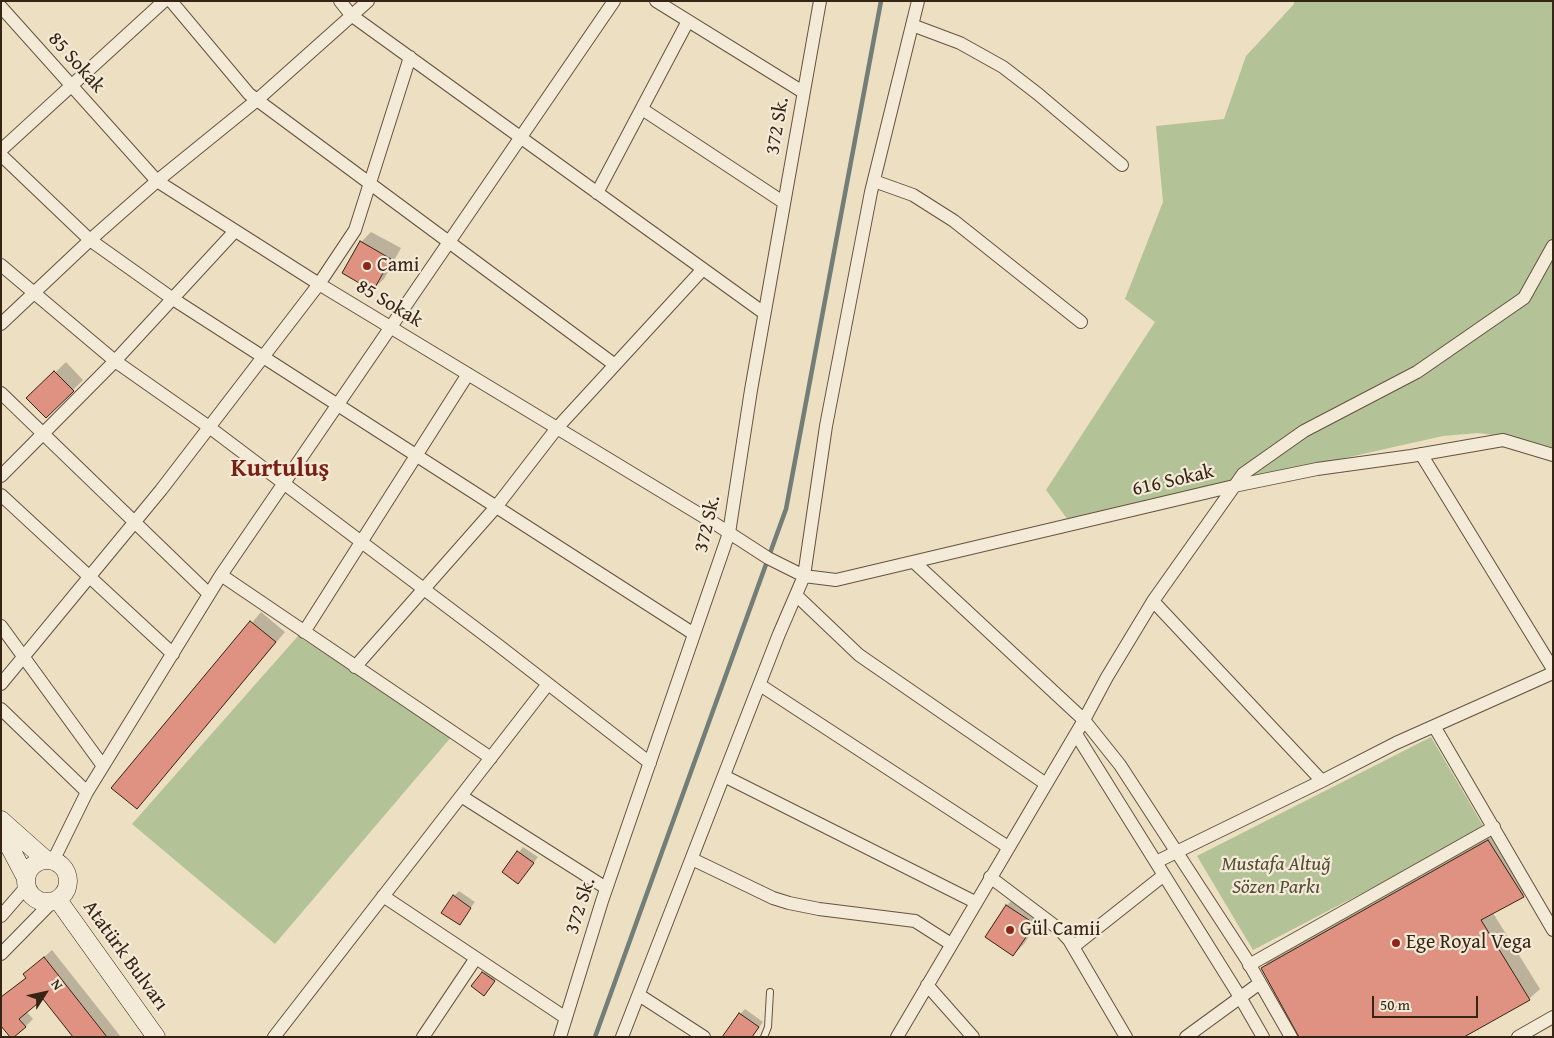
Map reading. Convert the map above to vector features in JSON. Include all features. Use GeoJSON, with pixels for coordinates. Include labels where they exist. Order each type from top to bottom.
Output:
{"type":"FeatureCollection","features":[{"type":"Feature","properties":{"kind":"main road"},"geometry":{"type":"LineString","coordinates":[[1,820],[50,860],[60,864],[68,877],[68,888],[64,895],[55,901],[42,902],[35,898],[30,893],[6,840],[1,836]]}},
{"type":"Feature","properties":{"kind":"main road"},"geometry":{"type":"LineString","coordinates":[[26,882],[29,871],[34,865],[50,860]]}},
{"type":"Feature","properties":{"kind":"main road","name":"Atatürk Bulvarı"},"geometry":{"type":"LineString","coordinates":[[55,901],[156,1037]]}},
{"type":"Feature","properties":{"kind":"street"},"geometry":{"type":"LineString","coordinates":[[1,150],[164,1]]}},
{"type":"Feature","properties":{"kind":"street"},"geometry":{"type":"LineString","coordinates":[[171,1],[249,94],[615,365]]}},
{"type":"Feature","properties":{"kind":"street"},"geometry":{"type":"LineString","coordinates":[[340,1],[352,14],[410,57],[764,313]]}},
{"type":"Feature","properties":{"kind":"street"},"geometry":{"type":"LineString","coordinates":[[1,324],[90,240],[157,181],[257,100],[368,1]]}},
{"type":"Feature","properties":{"kind":"street"},"geometry":{"type":"LineString","coordinates":[[50,860],[87,792],[221,575],[392,328],[614,1]]}},
{"type":"Feature","properties":{"kind":"street"},"geometry":{"type":"LineString","coordinates":[[656,1],[803,92]]}},
{"type":"Feature","properties":{"kind":"street","name":"372 Sk."},"geometry":{"type":"LineString","coordinates":[[560,1037],[606,888],[729,533],[764,313],[820,1]]}},
{"type":"Feature","properties":{"kind":"street"},"geometry":{"type":"LineString","coordinates":[[622,1037],[804,576],[826,426],[874,181],[918,1]]}},
{"type":"Feature","properties":{"kind":"street","name":"85 Sokak"},"geometry":{"type":"LineString","coordinates":[[1,7],[157,181],[319,284],[768,558],[804,576]]}},
{"type":"Feature","properties":{"kind":"street"},"geometry":{"type":"LineString","coordinates":[[597,193],[688,21]]}},
{"type":"Feature","properties":{"kind":"street"},"geometry":{"type":"LineString","coordinates":[[912,25],[960,42],[1003,67],[1122,165]]}},
{"type":"Feature","properties":{"kind":"street"},"geometry":{"type":"LineString","coordinates":[[1,684],[209,427],[319,284],[355,230],[410,57]]}},
{"type":"Feature","properties":{"kind":"street"},"geometry":{"type":"LineString","coordinates":[[642,110],[783,202]]}},
{"type":"Feature","properties":{"kind":"street"},"geometry":{"type":"LineString","coordinates":[[1,155],[90,240],[173,299],[694,634]]}},
{"type":"Feature","properties":{"kind":"street"},"geometry":{"type":"LineString","coordinates":[[874,181],[913,195],[954,221],[1081,322]]}},
{"type":"Feature","properties":{"kind":"street"},"geometry":{"type":"LineString","coordinates":[[1,476],[115,361],[235,231]]}},
{"type":"Feature","properties":{"kind":"street"},"geometry":{"type":"LineString","coordinates":[[897,1037],[975,902],[1076,734],[1106,678],[1153,601],[1243,474],[1304,431],[1417,372],[1524,298],[1553,246]]}},
{"type":"Feature","properties":{"kind":"street"},"geometry":{"type":"LineString","coordinates":[[1,265],[115,361],[209,427],[650,763]]}},
{"type":"Feature","properties":{"kind":"street"},"geometry":{"type":"LineString","coordinates":[[355,667],[496,507],[557,428],[703,269]]}},
{"type":"Feature","properties":{"kind":"street"},"geometry":{"type":"LineString","coordinates":[[304,632],[468,374]]}},
{"type":"Feature","properties":{"kind":"street"},"geometry":{"type":"LineString","coordinates":[[1,393],[210,594]]}},
{"type":"Feature","properties":{"kind":"street","name":"616 Sokak"},"geometry":{"type":"LineString","coordinates":[[804,576],[836,580],[1234,486],[1317,469],[1503,440],[1553,455]]}},
{"type":"Feature","properties":{"kind":"street"},"geometry":{"type":"LineString","coordinates":[[1156,862],[1396,743],[1553,671],[1421,454]]}},
{"type":"Feature","properties":{"kind":"street"},"geometry":{"type":"LineString","coordinates":[[1,495],[173,654]]}},
{"type":"Feature","properties":{"kind":"street"},"geometry":{"type":"LineString","coordinates":[[914,562],[1084,720],[1120,765],[1249,964],[1291,1037]]}},
{"type":"Feature","properties":{"kind":"street"},"geometry":{"type":"LineString","coordinates":[[221,575],[491,758]]}},
{"type":"Feature","properties":{"kind":"street"},"geometry":{"type":"LineString","coordinates":[[796,595],[859,655],[1046,784]]}},
{"type":"Feature","properties":{"kind":"street"},"geometry":{"type":"LineString","coordinates":[[1153,601],[1322,781]]}},
{"type":"Feature","properties":{"kind":"street"},"geometry":{"type":"LineString","coordinates":[[1,626],[103,766]]}},
{"type":"Feature","properties":{"kind":"street"},"geometry":{"type":"LineString","coordinates":[[274,1037],[548,684]]}},
{"type":"Feature","properties":{"kind":"street"},"geometry":{"type":"LineString","coordinates":[[760,685],[1008,847]]}},
{"type":"Feature","properties":{"kind":"street"},"geometry":{"type":"LineString","coordinates":[[1,709],[87,792]]}},
{"type":"Feature","properties":{"kind":"street"},"geometry":{"type":"LineString","coordinates":[[1434,726],[1553,930]]}},
{"type":"Feature","properties":{"kind":"street"},"geometry":{"type":"LineString","coordinates":[[1076,734],[1263,1037]]}},
{"type":"Feature","properties":{"kind":"street"},"geometry":{"type":"LineString","coordinates":[[724,776],[975,902]]}},
{"type":"Feature","properties":{"kind":"street"},"geometry":{"type":"LineString","coordinates":[[461,796],[606,888]]}},
{"type":"Feature","properties":{"kind":"street"},"geometry":{"type":"LineString","coordinates":[[1249,964],[1494,827]]}},
{"type":"Feature","properties":{"kind":"street"},"geometry":{"type":"LineString","coordinates":[[692,859],[773,898],[819,909],[915,921],[951,944]]}},
{"type":"Feature","properties":{"kind":"street"},"geometry":{"type":"LineString","coordinates":[[1071,944],[1164,875]]}},
{"type":"Feature","properties":{"kind":"street"},"geometry":{"type":"LineString","coordinates":[[990,877],[1059,929],[1071,944],[1126,1037]]}},
{"type":"Feature","properties":{"kind":"street"},"geometry":{"type":"LineString","coordinates":[[1,916],[26,882]]}},
{"type":"Feature","properties":{"kind":"street"},"geometry":{"type":"LineString","coordinates":[[383,896],[566,1018]]}},
{"type":"Feature","properties":{"kind":"street"},"geometry":{"type":"LineString","coordinates":[[1,954],[55,901]]}},
{"type":"Feature","properties":{"kind":"street"},"geometry":{"type":"LineString","coordinates":[[424,1037],[476,958]]}},
{"type":"Feature","properties":{"kind":"street"},"geometry":{"type":"LineString","coordinates":[[1186,1037],[1260,983]]}},
{"type":"Feature","properties":{"kind":"street"},"geometry":{"type":"LineString","coordinates":[[927,986],[973,1037]]}},
{"type":"Feature","properties":{"kind":"street"},"geometry":{"type":"LineString","coordinates":[[639,994],[704,1037]]}},
{"type":"Feature","properties":{"kind":"street"},"geometry":{"type":"LineString","coordinates":[[1518,1037],[1553,1018]]}},
{"type":"Feature","properties":{"kind":"lane"},"geometry":{"type":"LineString","coordinates":[[764,1037],[768,1027],[770,992]]}},
{"type":"Feature","properties":{"kind":"green space"},"geometry":{"type":"Polygon","coordinates":[[[1294,1],[1553,1],[1553,448],[1517,438],[1478,433],[1443,436],[1068,520],[1046,490],[1155,322],[1125,299],[1163,202],[1156,126],[1224,119],[1246,56],[1294,4],[1294,1]]]}},
{"type":"Feature","properties":{"kind":"green space"},"geometry":{"type":"Polygon","coordinates":[[[298,636],[452,736],[275,944],[132,824],[298,636]]]}},
{"type":"Feature","properties":{"kind":"green space","name":"Mustafa Altuğ Sözen Parkı"},"geometry":{"type":"Polygon","coordinates":[[[1431,737],[1485,829],[1253,950],[1197,856],[1431,737]]]}},
{"type":"Feature","properties":{"kind":"building","name":"Cami"},"geometry":{"type":"Polygon","coordinates":[[[360,241],[391,259],[373,291],[342,273],[360,241]]]}},
{"type":"Feature","properties":{"kind":"building"},"geometry":{"type":"Polygon","coordinates":[[[54,371],[74,391],[46,418],[26,398],[54,371]]]}},
{"type":"Feature","properties":{"kind":"building"},"geometry":{"type":"Polygon","coordinates":[[[250,621],[276,642],[137,809],[111,788],[250,621]]]}},
{"type":"Feature","properties":{"kind":"building","name":"Ege Royal Vega"},"geometry":{"type":"Polygon","coordinates":[[[1488,840],[1524,897],[1481,920],[1530,1000],[1464,1037],[1299,1037],[1261,968],[1488,840]]]}},
{"type":"Feature","properties":{"kind":"building"},"geometry":{"type":"Polygon","coordinates":[[[517,851],[534,863],[518,884],[502,872],[517,851]]]}},
{"type":"Feature","properties":{"kind":"building"},"geometry":{"type":"Polygon","coordinates":[[[453,895],[471,908],[460,925],[441,913],[453,895]]]}},
{"type":"Feature","properties":{"kind":"building","name":"Gül Camii"},"geometry":{"type":"Polygon","coordinates":[[[1006,905],[1035,924],[1013,956],[985,937],[1006,905]]]}},
{"type":"Feature","properties":{"kind":"building"},"geometry":{"type":"Polygon","coordinates":[[[44,957],[107,1037],[73,1037],[43,999],[19,1019],[26,1027],[14,1037],[10,1037],[1,1026],[1,997],[26,978],[23,974],[44,957]]]}},
{"type":"Feature","properties":{"kind":"building"},"geometry":{"type":"Polygon","coordinates":[[[482,972],[495,981],[484,996],[471,986],[482,972]]]}},
{"type":"Feature","properties":{"kind":"building"},"geometry":{"type":"Polygon","coordinates":[[[739,1013],[759,1027],[752,1037],[722,1037],[739,1013]]]}},
{"type":"Feature","properties":{"kind":"waterway"},"geometry":{"type":"LineString","coordinates":[[595,1037],[786,509],[881,1]]}},
{"type":"Feature","properties":{"kind":"place","name":"Cami"},"geometry":{"type":"Point","coordinates":[367,266]}},
{"type":"Feature","properties":{"kind":"place","name":"Gül Camii"},"geometry":{"type":"Point","coordinates":[1010,930]}},
{"type":"Feature","properties":{"kind":"place","name":"Ege Royal Vega"},"geometry":{"type":"Point","coordinates":[1396,943]}},
{"type":"Feature","properties":{"kind":"district","name":"Kurtuluş"},"geometry":{"type":"Point","coordinates":[280,470]}}]}
